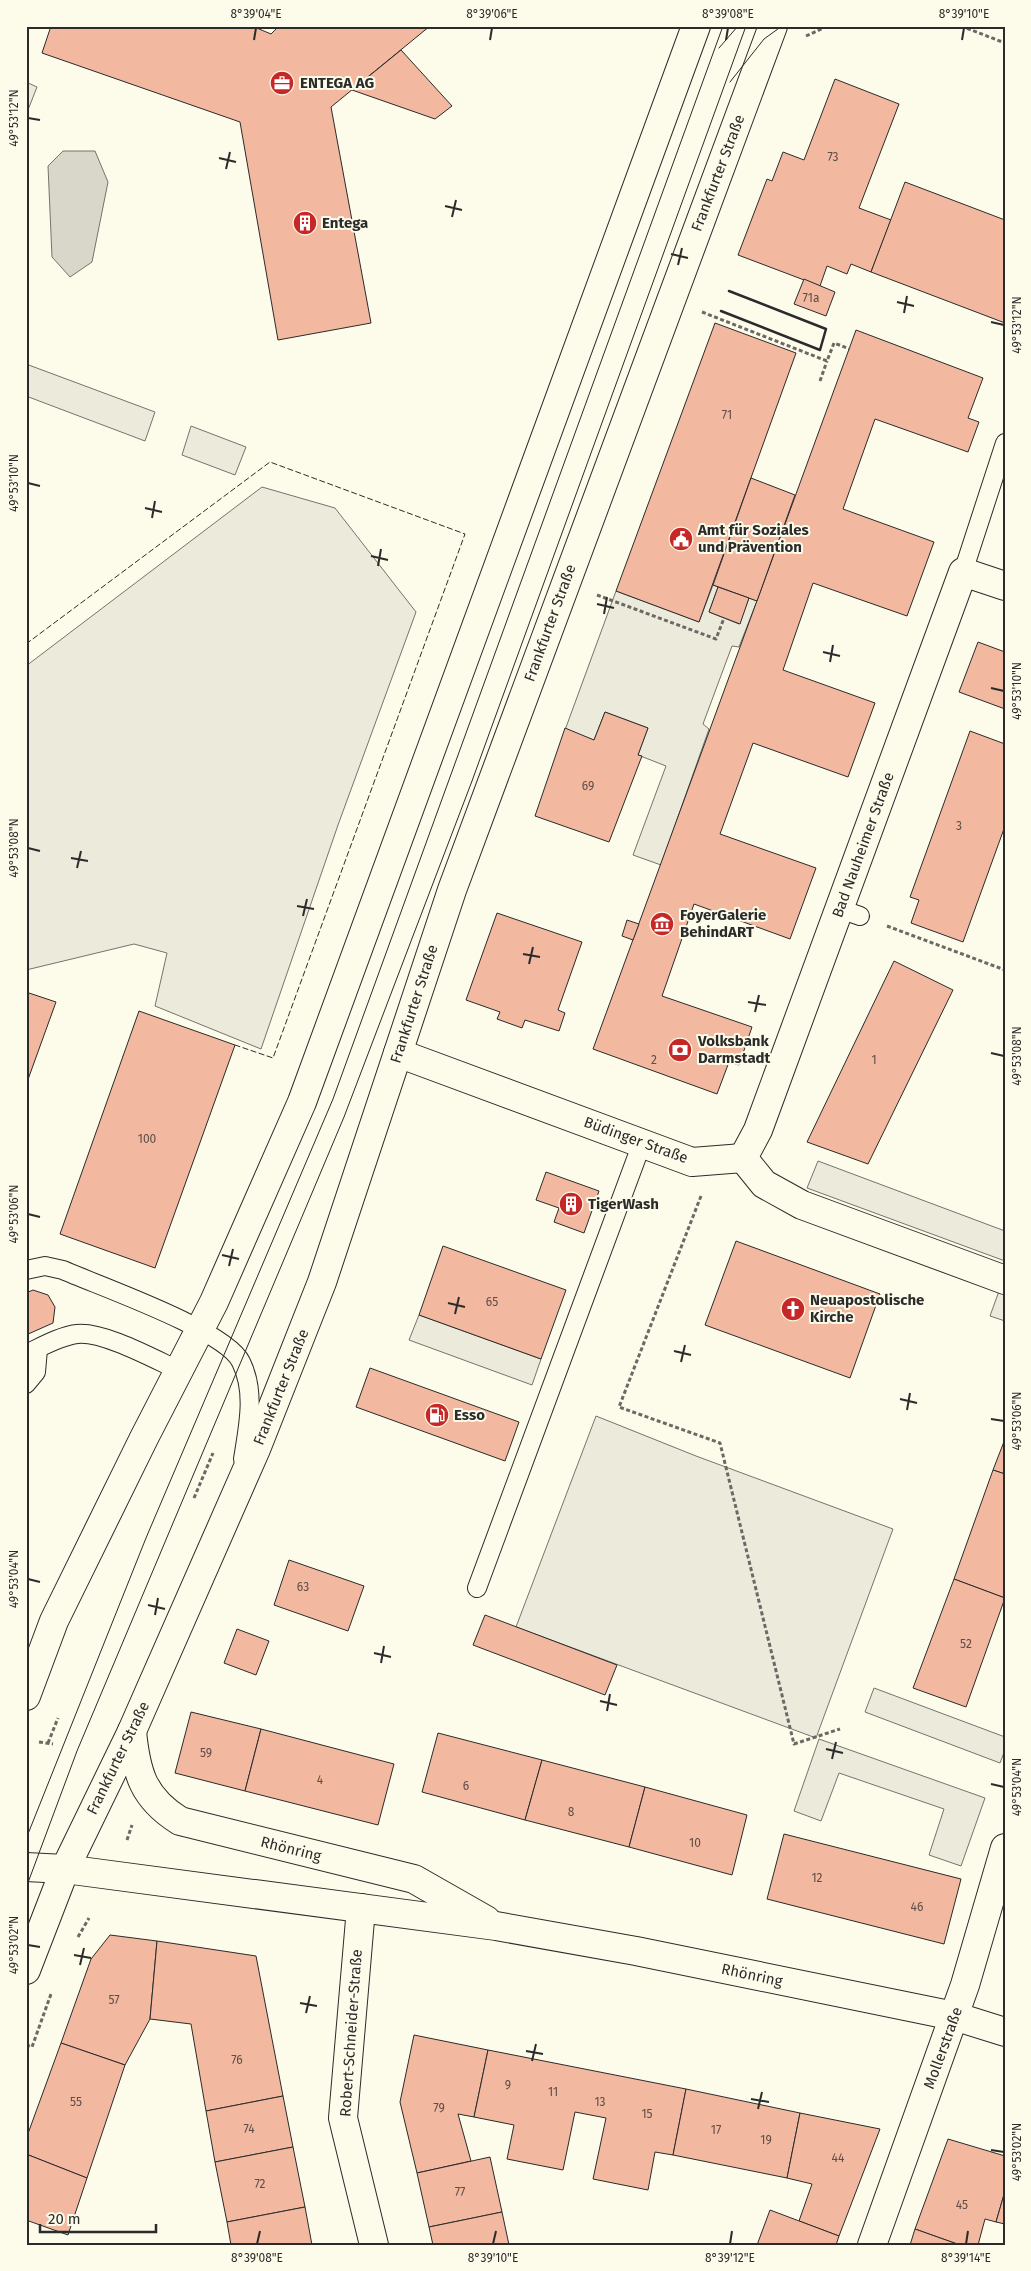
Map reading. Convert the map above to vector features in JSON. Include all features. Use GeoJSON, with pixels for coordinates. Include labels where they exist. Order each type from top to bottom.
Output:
{"type":"FeatureCollection","features":[{"type":"Feature","properties":{"kind":"main road"},"geometry":{"type":"LineString","coordinates":[[26,1696],[54,1622],[178,1370],[201,1330],[246,1233],[302,1102],[696,26]]}},
{"type":"Feature","properties":{"kind":"main road","name":"Frankfurter Straße"},"geometry":{"type":"LineString","coordinates":[[26,1970],[65,1869],[132,1732],[256,1449],[322,1282],[452,890],[773,26]]}},
{"type":"Feature","properties":{"kind":"main road"},"geometry":{"type":"LineString","coordinates":[[963,572],[1005,586]]}},
{"type":"Feature","properties":{"kind":"main road","name":"Bad Nauheimer Straße"},"geometry":{"type":"LineString","coordinates":[[742,1158],[758,1130],[850,912],[963,572]]}},
{"type":"Feature","properties":{"kind":"main road","name":"Büdinger Straße"},"geometry":{"type":"LineString","coordinates":[[398,1053],[692,1162],[742,1158]]}},
{"type":"Feature","properties":{"kind":"main road"},"geometry":{"type":"LineString","coordinates":[[742,1158],[764,1184],[802,1205],[1005,1280]]}},
{"type":"Feature","properties":{"kind":"main road"},"geometry":{"type":"LineString","coordinates":[[26,1648],[54,1622]]}},
{"type":"Feature","properties":{"kind":"main road","name":"Rhönring"},"geometry":{"type":"LineString","coordinates":[[132,1732],[135,1762],[143,1784],[156,1803],[180,1821],[414,1879],[496,1926]]}},
{"type":"Feature","properties":{"kind":"main road","name":"Mollerstraße"},"geometry":{"type":"LineString","coordinates":[[872,2245],[966,1985],[1005,1848]]}},
{"type":"Feature","properties":{"kind":"main road","name":"Rhönring"},"geometry":{"type":"LineString","coordinates":[[26,1866],[65,1869],[496,1926],[636,1951],[954,2016],[1005,2032]]}},
{"type":"Feature","properties":{"kind":"main road","name":"Robert-Schneider-Straße"},"geometry":{"type":"LineString","coordinates":[[361,1908],[344,2118],[374,2245]]}},
{"type":"Feature","properties":{"kind":"lane"},"geometry":{"type":"LineString","coordinates":[[963,572],[1005,443]]}},
{"type":"Feature","properties":{"kind":"lane"},"geometry":{"type":"LineString","coordinates":[[477,1588],[642,1143]]}},
{"type":"Feature","properties":{"kind":"lane"},"geometry":{"type":"LineString","coordinates":[[26,1270],[45,1266],[63,1270],[201,1330],[229,1347],[241,1361],[248,1382],[250,1397],[249,1420],[239,1486]]}},
{"type":"Feature","properties":{"kind":"lane"},"geometry":{"type":"LineString","coordinates":[[26,1384],[36,1372],[32,1352],[75,1334],[103,1337],[178,1370]]}},
{"type":"Feature","properties":{"kind":"path"},"geometry":{"type":"LineString","coordinates":[[799,40],[828,26]]}},
{"type":"Feature","properties":{"kind":"path"},"geometry":{"type":"LineString","coordinates":[[960,26],[1005,43]]}},
{"type":"Feature","properties":{"kind":"path"},"geometry":{"type":"LineString","coordinates":[[695,309],[827,361]]}},
{"type":"Feature","properties":{"kind":"path"},"geometry":{"type":"LineString","coordinates":[[820,381],[834,343],[850,349]]}},
{"type":"Feature","properties":{"kind":"path"},"geometry":{"type":"LineString","coordinates":[[592,593],[716,639],[724,618]]}},
{"type":"Feature","properties":{"kind":"path"},"geometry":{"type":"LineString","coordinates":[[850,912],[1005,970]]}},
{"type":"Feature","properties":{"kind":"path"},"geometry":{"type":"LineString","coordinates":[[714,1160],[619,1407],[720,1443],[794,1744],[840,1729]]}},
{"type":"Feature","properties":{"kind":"path"},"geometry":{"type":"LineString","coordinates":[[48,1743],[58,1718]]}},
{"type":"Feature","properties":{"kind":"path"},"geometry":{"type":"LineString","coordinates":[[39,1742],[53,1744]]}},
{"type":"Feature","properties":{"kind":"path"},"geometry":{"type":"LineString","coordinates":[[84,1925],[89,1918]]}},
{"type":"Feature","properties":{"kind":"shaded area"},"geometry":{"type":"Polygon","coordinates":[[[26,82],[37,87],[26,115],[26,82]]]}},
{"type":"Feature","properties":{"kind":"shaded area"},"geometry":{"type":"Polygon","coordinates":[[[63,151],[95,151],[108,182],[92,262],[70,277],[52,257],[48,166],[63,151]]]}},
{"type":"Feature","properties":{"kind":"shaded area"},"geometry":{"type":"Polygon","coordinates":[[[26,364],[155,412],[145,441],[26,396],[26,364]]]}},
{"type":"Feature","properties":{"kind":"shaded area"},"geometry":{"type":"Polygon","coordinates":[[[191,426],[246,447],[235,475],[182,455],[191,426]]]}},
{"type":"Feature","properties":{"kind":"shaded area"},"geometry":{"type":"Polygon","coordinates":[[[262,487],[335,508],[416,612],[338,825],[261,1049],[155,1006],[167,953],[134,944],[26,970],[26,666],[262,487]]]}},
{"type":"Feature","properties":{"kind":"shaded area"},"geometry":{"type":"Polygon","coordinates":[[[713,585],[718,587],[709,612],[739,624],[749,598],[757,601],[739,647],[732,646],[703,724],[709,729],[661,865],[633,855],[666,766],[638,755],[648,728],[605,712],[594,740],[565,730],[616,591],[699,622],[713,585]]]}},
{"type":"Feature","properties":{"kind":"shaded area"},"geometry":{"type":"Polygon","coordinates":[[[818,1161],[1005,1231],[1005,1261],[807,1188],[818,1161]]]}},
{"type":"Feature","properties":{"kind":"shaded area"},"geometry":{"type":"Polygon","coordinates":[[[999,1291],[1005,1293],[1005,1321],[990,1316],[999,1291]]]}},
{"type":"Feature","properties":{"kind":"shaded area"},"geometry":{"type":"Polygon","coordinates":[[[419,1315],[541,1359],[532,1385],[409,1340],[419,1315]]]}},
{"type":"Feature","properties":{"kind":"shaded area"},"geometry":{"type":"Polygon","coordinates":[[[596,1416],[696,1456],[893,1529],[816,1738],[516,1627],[596,1416]]]}},
{"type":"Feature","properties":{"kind":"shaded area"},"geometry":{"type":"Polygon","coordinates":[[[874,1688],[1005,1737],[1005,1750],[1000,1763],[865,1712],[874,1688]]]}},
{"type":"Feature","properties":{"kind":"shaded area"},"geometry":{"type":"Polygon","coordinates":[[[819,1739],[985,1798],[961,1866],[929,1855],[944,1809],[839,1773],[821,1821],[794,1811],[819,1739]]]}},
{"type":"Feature","properties":{"kind":"building","name":"Entega"},"geometry":{"type":"Polygon","coordinates":[[[51,26],[252,26],[271,34],[279,26],[430,26],[331,107],[371,323],[278,340],[240,122],[42,53],[51,26]]]}},
{"type":"Feature","properties":{"kind":"building"},"geometry":{"type":"Polygon","coordinates":[[[401,50],[452,106],[435,119],[352,90],[401,50]]]}},
{"type":"Feature","properties":{"kind":"building"},"geometry":{"type":"Polygon","coordinates":[[[835,79],[899,104],[859,208],[891,220],[871,272],[851,264],[847,274],[827,266],[820,286],[738,255],[767,179],[772,181],[783,152],[804,160],[835,79]]]}},
{"type":"Feature","properties":{"kind":"building"},"geometry":{"type":"Polygon","coordinates":[[[905,182],[1005,220],[1005,323],[871,272],[905,182]]]}},
{"type":"Feature","properties":{"kind":"building"},"geometry":{"type":"Polygon","coordinates":[[[804,279],[835,292],[826,316],[794,304],[804,279]]]}},
{"type":"Feature","properties":{"kind":"building"},"geometry":{"type":"Polygon","coordinates":[[[715,323],[796,353],[699,622],[616,591],[715,323]]]}},
{"type":"Feature","properties":{"kind":"building"},"geometry":{"type":"Polygon","coordinates":[[[856,330],[983,378],[968,418],[979,422],[968,452],[875,419],[843,509],[934,542],[907,616],[813,583],[783,670],[875,703],[848,777],[753,743],[720,834],[816,868],[790,939],[694,904],[662,996],[752,1027],[739,1065],[729,1062],[717,1094],[593,1049],[856,330]]]}},
{"type":"Feature","properties":{"kind":"building"},"geometry":{"type":"Polygon","coordinates":[[[751,478],[795,495],[757,601],[713,585],[751,478]]]}},
{"type":"Feature","properties":{"kind":"building"},"geometry":{"type":"Polygon","coordinates":[[[718,587],[749,598],[740,624],[709,612],[718,587]]]}},
{"type":"Feature","properties":{"kind":"building"},"geometry":{"type":"Polygon","coordinates":[[[978,642],[1005,652],[1005,709],[959,692],[978,642]]]}},
{"type":"Feature","properties":{"kind":"building"},"geometry":{"type":"Polygon","coordinates":[[[605,712],[648,728],[638,755],[642,756],[609,842],[535,816],[565,728],[594,740],[605,712]]]}},
{"type":"Feature","properties":{"kind":"building"},"geometry":{"type":"Polygon","coordinates":[[[970,731],[1005,744],[1005,826],[963,942],[911,923],[919,900],[910,897],[970,731]]]}},
{"type":"Feature","properties":{"kind":"building"},"geometry":{"type":"Polygon","coordinates":[[[497,913],[582,942],[558,1010],[565,1013],[559,1031],[525,1020],[522,1028],[497,1019],[500,1012],[466,1000],[497,913]]]}},
{"type":"Feature","properties":{"kind":"building"},"geometry":{"type":"Polygon","coordinates":[[[627,920],[639,924],[633,940],[622,936],[627,920]]]}},
{"type":"Feature","properties":{"kind":"building"},"geometry":{"type":"Polygon","coordinates":[[[894,961],[953,990],[868,1164],[807,1142],[894,961]]]}},
{"type":"Feature","properties":{"kind":"building"},"geometry":{"type":"Polygon","coordinates":[[[26,992],[56,1002],[26,1085],[26,992]]]}},
{"type":"Feature","properties":{"kind":"building"},"geometry":{"type":"Polygon","coordinates":[[[139,1011],[235,1045],[155,1268],[60,1234],[139,1011]]]}},
{"type":"Feature","properties":{"kind":"building","name":"TigerWash"},"geometry":{"type":"Polygon","coordinates":[[[546,1172],[599,1191],[584,1233],[554,1222],[559,1208],[536,1200],[546,1172]]]}},
{"type":"Feature","properties":{"kind":"building","name":"Neuapostolische Kirche"},"geometry":{"type":"Polygon","coordinates":[[[736,1241],[880,1294],[850,1378],[705,1325],[736,1241]]]}},
{"type":"Feature","properties":{"kind":"building"},"geometry":{"type":"Polygon","coordinates":[[[443,1246],[566,1290],[541,1359],[419,1315],[443,1246]]]}},
{"type":"Feature","properties":{"kind":"building"},"geometry":{"type":"Polygon","coordinates":[[[33,1290],[48,1295],[55,1307],[53,1323],[26,1335],[26,1293],[33,1290]]]}},
{"type":"Feature","properties":{"kind":"building","name":"Esso"},"geometry":{"type":"Polygon","coordinates":[[[370,1368],[519,1422],[505,1461],[356,1407],[370,1368]]]}},
{"type":"Feature","properties":{"kind":"building"},"geometry":{"type":"Polygon","coordinates":[[[1005,1439],[1005,1474],[993,1470],[1005,1439]]]}},
{"type":"Feature","properties":{"kind":"building"},"geometry":{"type":"Polygon","coordinates":[[[993,1470],[1005,1474],[1005,1598],[954,1579],[993,1470]]]}},
{"type":"Feature","properties":{"kind":"building"},"geometry":{"type":"Polygon","coordinates":[[[289,1560],[364,1586],[348,1631],[274,1605],[289,1560]]]}},
{"type":"Feature","properties":{"kind":"building"},"geometry":{"type":"Polygon","coordinates":[[[954,1579],[1005,1598],[966,1707],[913,1688],[954,1579]]]}},
{"type":"Feature","properties":{"kind":"building"},"geometry":{"type":"Polygon","coordinates":[[[485,1615],[617,1665],[605,1695],[473,1645],[485,1615]]]}},
{"type":"Feature","properties":{"kind":"building"},"geometry":{"type":"Polygon","coordinates":[[[237,1629],[269,1641],[256,1675],[224,1663],[237,1629]]]}},
{"type":"Feature","properties":{"kind":"building"},"geometry":{"type":"Polygon","coordinates":[[[191,1712],[261,1729],[245,1791],[175,1773],[191,1712]]]}},
{"type":"Feature","properties":{"kind":"building"},"geometry":{"type":"Polygon","coordinates":[[[261,1729],[394,1764],[378,1825],[245,1791],[261,1729]]]}},
{"type":"Feature","properties":{"kind":"building"},"geometry":{"type":"Polygon","coordinates":[[[438,1733],[542,1760],[525,1820],[422,1792],[438,1733]]]}},
{"type":"Feature","properties":{"kind":"building"},"geometry":{"type":"Polygon","coordinates":[[[542,1760],[645,1787],[629,1847],[525,1820],[542,1760]]]}},
{"type":"Feature","properties":{"kind":"building"},"geometry":{"type":"Polygon","coordinates":[[[645,1787],[747,1815],[732,1875],[629,1847],[645,1787]]]}},
{"type":"Feature","properties":{"kind":"building"},"geometry":{"type":"Polygon","coordinates":[[[784,1834],[961,1879],[944,1944],[767,1899],[784,1834]]]}},
{"type":"Feature","properties":{"kind":"building"},"geometry":{"type":"Polygon","coordinates":[[[110,1935],[157,1941],[150,2019],[125,2065],[61,2043],[91,1959],[110,1935]]]}},
{"type":"Feature","properties":{"kind":"building"},"geometry":{"type":"Polygon","coordinates":[[[157,1941],[256,1956],[283,2096],[206,2111],[191,2024],[150,2019],[157,1941]]]}},
{"type":"Feature","properties":{"kind":"building"},"geometry":{"type":"Polygon","coordinates":[[[414,2035],[488,2050],[474,2117],[458,2114],[471,2161],[417,2173],[400,2102],[414,2035]]]}},
{"type":"Feature","properties":{"kind":"building"},"geometry":{"type":"Polygon","coordinates":[[[61,2043],[125,2065],[87,2178],[26,2154],[26,2139],[61,2043]]]}},
{"type":"Feature","properties":{"kind":"building"},"geometry":{"type":"Polygon","coordinates":[[[488,2050],[686,2089],[673,2155],[655,2152],[648,2190],[593,2179],[606,2118],[575,2112],[563,2170],[507,2159],[514,2125],[474,2117],[488,2050]]]}},
{"type":"Feature","properties":{"kind":"building"},"geometry":{"type":"Polygon","coordinates":[[[686,2089],[800,2113],[787,2178],[673,2155],[686,2089]]]}},
{"type":"Feature","properties":{"kind":"building"},"geometry":{"type":"Polygon","coordinates":[[[283,2096],[293,2147],[215,2162],[206,2111],[283,2096]]]}},
{"type":"Feature","properties":{"kind":"building"},"geometry":{"type":"Polygon","coordinates":[[[800,2113],[880,2129],[839,2236],[799,2221],[812,2184],[787,2178],[800,2113]]]}},
{"type":"Feature","properties":{"kind":"building"},"geometry":{"type":"Polygon","coordinates":[[[948,2139],[1005,2156],[1005,2191],[996,2222],[985,2219],[978,2245],[960,2245],[915,2229],[948,2139]]]}},
{"type":"Feature","properties":{"kind":"building"},"geometry":{"type":"Polygon","coordinates":[[[293,2147],[305,2207],[227,2222],[215,2162],[293,2147]]]}},
{"type":"Feature","properties":{"kind":"building"},"geometry":{"type":"Polygon","coordinates":[[[26,2154],[87,2178],[68,2235],[26,2220],[26,2154]]]}},
{"type":"Feature","properties":{"kind":"building"},"geometry":{"type":"Polygon","coordinates":[[[490,2157],[502,2212],[429,2227],[417,2173],[490,2157]]]}},
{"type":"Feature","properties":{"kind":"building"},"geometry":{"type":"Polygon","coordinates":[[[1005,2191],[1005,2224],[996,2222],[1005,2191]]]}},
{"type":"Feature","properties":{"kind":"building"},"geometry":{"type":"Polygon","coordinates":[[[305,2207],[312,2245],[231,2245],[227,2222],[305,2207]]]}},
{"type":"Feature","properties":{"kind":"building"},"geometry":{"type":"Polygon","coordinates":[[[770,2210],[839,2236],[836,2245],[757,2245],[770,2210]]]}},
{"type":"Feature","properties":{"kind":"building"},"geometry":{"type":"Polygon","coordinates":[[[502,2212],[509,2245],[433,2245],[429,2227],[502,2212]]]}},
{"type":"Feature","properties":{"kind":"building"},"geometry":{"type":"Polygon","coordinates":[[[915,2229],[960,2245],[910,2245],[915,2229]]]}},
{"type":"Feature","properties":{"kind":"tram line"},"geometry":{"type":"LineString","coordinates":[[26,1839],[146,1538],[333,1099],[723,26]]}},
{"type":"Feature","properties":{"kind":"tram line"},"geometry":{"type":"LineString","coordinates":[[719,48],[738,26]]}},
{"type":"Feature","properties":{"kind":"tram line"},"geometry":{"type":"LineString","coordinates":[[26,1888],[77,1751],[344,1117],[472,781],[746,26]]}},
{"type":"Feature","properties":{"kind":"tram line"},"geometry":{"type":"LineString","coordinates":[[730,82],[764,39],[782,26]]}},
{"type":"Feature","properties":{"kind":"fence"},"geometry":{"type":"LineString","coordinates":[[26,644],[270,462],[465,534],[273,1058],[235,1045]]}},
{"type":"Feature","properties":{"kind":"wall"},"geometry":{"type":"LineString","coordinates":[[721,311],[820,350],[826,329],[729,291]]}},
{"type":"Feature","properties":{"kind":"place","name":"ENTEGA AG"},"geometry":{"type":"Point","coordinates":[282,83]}},
{"type":"Feature","properties":{"kind":"place","name":"Entega"},"geometry":{"type":"Point","coordinates":[305,223]}},
{"type":"Feature","properties":{"kind":"place","name":"Amt für Soziales und Prävention"},"geometry":{"type":"Point","coordinates":[681,539]}},
{"type":"Feature","properties":{"kind":"place","name":"FoyerGalerie BehindART"},"geometry":{"type":"Point","coordinates":[662,924]}},
{"type":"Feature","properties":{"kind":"place","name":"Volksbank Darmstadt"},"geometry":{"type":"Point","coordinates":[680,1050]}},
{"type":"Feature","properties":{"kind":"place","name":"TigerWash"},"geometry":{"type":"Point","coordinates":[571,1204]}},
{"type":"Feature","properties":{"kind":"place","name":"Neuapostolische Kirche"},"geometry":{"type":"Point","coordinates":[793,1309]}},
{"type":"Feature","properties":{"kind":"place","name":"Esso"},"geometry":{"type":"Point","coordinates":[437,1415]}}]}
